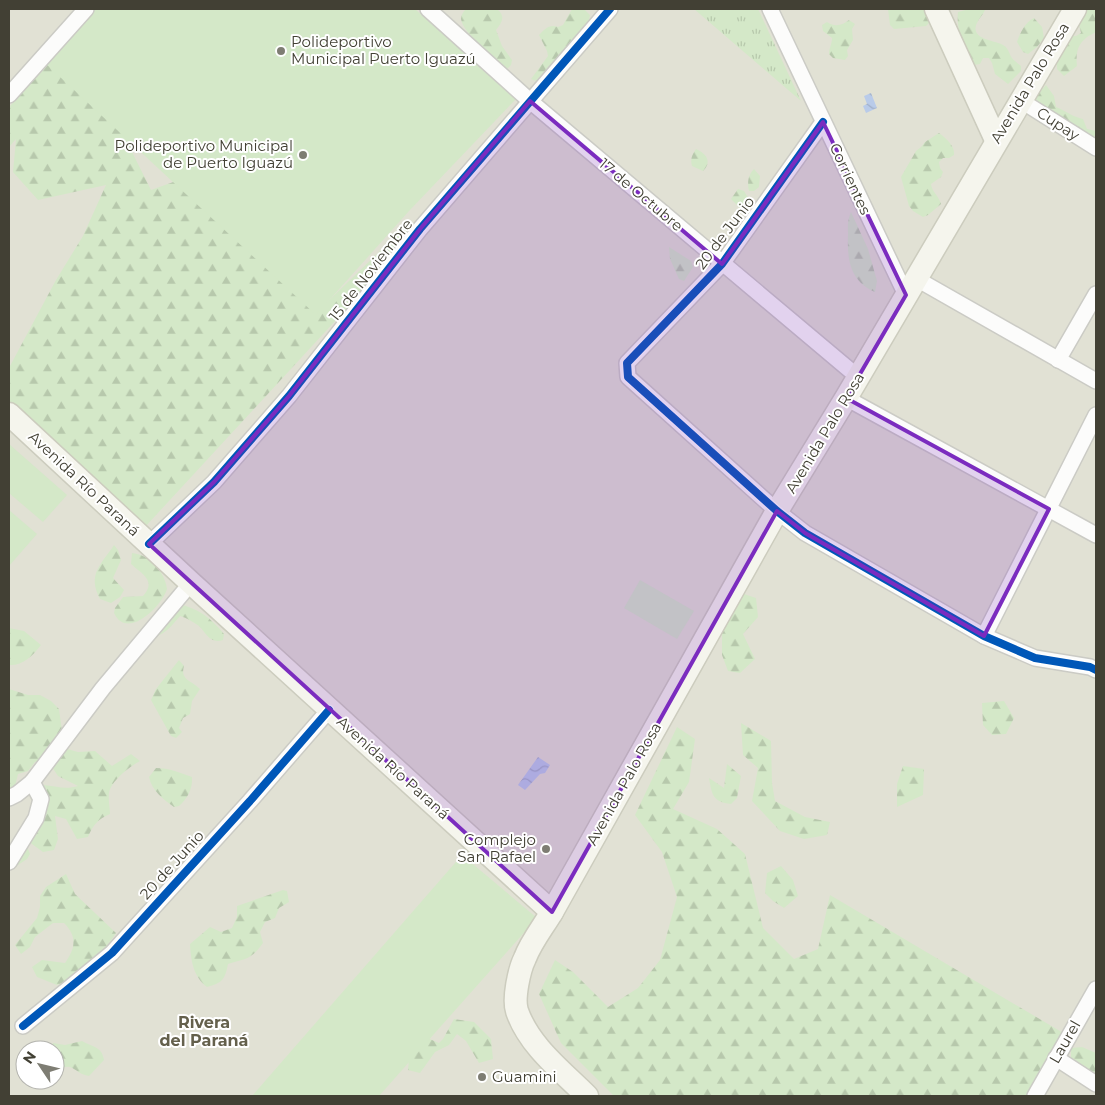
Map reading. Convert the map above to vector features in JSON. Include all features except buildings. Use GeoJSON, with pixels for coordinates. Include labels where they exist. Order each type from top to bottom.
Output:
{"type":"FeatureCollection","features":[{"type":"Feature","properties":{"kind":"main road"},"geometry":{"type":"LineString","coordinates":[[936,9],[996,140]]}},
{"type":"Feature","properties":{"kind":"main road","name":"Avenida Palo Rosa"},"geometry":{"type":"LineString","coordinates":[[552,912],[777,512],[1074,9]]}},
{"type":"Feature","properties":{"kind":"main road","name":"Avenida Río Paraná"},"geometry":{"type":"LineString","coordinates":[[9,414],[329,710],[552,912]]}},
{"type":"Feature","properties":{"kind":"main road"},"geometry":{"type":"LineString","coordinates":[[552,912],[524,958],[517,986],[517,1009],[529,1034],[546,1056],[587,1096]]}},
{"type":"Feature","properties":{"kind":"street"},"geometry":{"type":"LineString","coordinates":[[9,95],[86,9]]}},
{"type":"Feature","properties":{"kind":"street","name":"17 de Octubre"},"geometry":{"type":"LineString","coordinates":[[428,9],[530,101],[858,377]]}},
{"type":"Feature","properties":{"kind":"street","name":"15 de Noviembre"},"geometry":{"type":"LineString","coordinates":[[149,544],[214,482],[289,396],[420,230],[610,9]]}},
{"type":"Feature","properties":{"kind":"street","name":"Corrientes"},"geometry":{"type":"LineString","coordinates":[[770,9],[823,122],[910,286]]}},
{"type":"Feature","properties":{"kind":"street","name":"Cupay"},"geometry":{"type":"LineString","coordinates":[[1020,100],[1096,148]]}},
{"type":"Feature","properties":{"kind":"street","name":"20 de Junio"},"geometry":{"type":"LineString","coordinates":[[777,512],[628,377],[627,363],[722,264],[823,122]]}},
{"type":"Feature","properties":{"kind":"street"},"geometry":{"type":"LineString","coordinates":[[910,286],[1096,381]]}},
{"type":"Feature","properties":{"kind":"street"},"geometry":{"type":"LineString","coordinates":[[1058,360],[1096,294]]}},
{"type":"Feature","properties":{"kind":"street"},"geometry":{"type":"LineString","coordinates":[[846,398],[1096,535]]}},
{"type":"Feature","properties":{"kind":"street"},"geometry":{"type":"LineString","coordinates":[[984,636],[1096,415]]}},
{"type":"Feature","properties":{"kind":"street"},"geometry":{"type":"LineString","coordinates":[[777,512],[805,533],[984,636],[1035,658],[1090,667],[1096,670]]}},
{"type":"Feature","properties":{"kind":"street"},"geometry":{"type":"LineString","coordinates":[[9,798],[32,782],[103,688],[191,583]]}},
{"type":"Feature","properties":{"kind":"street","name":"20 de Junio"},"geometry":{"type":"LineString","coordinates":[[23,1026],[112,953],[329,710]]}},
{"type":"Feature","properties":{"kind":"street"},"geometry":{"type":"LineString","coordinates":[[9,862],[36,818],[41,799],[32,782]]}},
{"type":"Feature","properties":{"kind":"street","name":"Laurel"},"geometry":{"type":"LineString","coordinates":[[1035,1096],[1096,989]]}},
{"type":"Feature","properties":{"kind":"street"},"geometry":{"type":"LineString","coordinates":[[1056,1058],[1096,1084]]}},
{"type":"Feature","properties":{"kind":"highlighted area"},"geometry":{"type":"Polygon","coordinates":[[[530,101],[722,264],[823,122],[906,295],[846,398],[1049,509],[984,636],[805,533],[777,511],[552,912],[149,544],[214,482],[289,396],[420,229],[530,101]]]}},
{"type":"Feature","properties":{"kind":"shaded area"},"geometry":{"type":"Polygon","coordinates":[[[9,9],[1096,9],[1096,1096],[9,1096],[9,9]]]}},
{"type":"Feature","properties":{"kind":"green space","name":"Polideportivo Municipal de Puerto Iguazú"},"geometry":{"type":"Polygon","coordinates":[[[94,9],[415,9],[516,99],[409,211],[316,315],[45,63],[94,9]]]}},
{"type":"Feature","properties":{"kind":"green space"},"geometry":{"type":"Polygon","coordinates":[[[466,9],[497,9],[500,12],[502,20],[496,30],[502,46],[512,60],[511,65],[507,69],[502,67],[485,51],[467,31],[461,19],[466,9]]]}},
{"type":"Feature","properties":{"kind":"green space"},"geometry":{"type":"Polygon","coordinates":[[[572,9],[584,9],[590,15],[587,32],[562,57],[548,67],[536,81],[531,79],[548,56],[539,35],[545,29],[563,25],[572,9]]]}},
{"type":"Feature","properties":{"kind":"green space"},"geometry":{"type":"Polygon","coordinates":[[[694,9],[758,9],[801,101],[694,9]]]}},
{"type":"Feature","properties":{"kind":"green space"},"geometry":{"type":"Polygon","coordinates":[[[888,9],[926,9],[930,22],[926,26],[894,29],[890,25],[888,9]]]}},
{"type":"Feature","properties":{"kind":"green space"},"geometry":{"type":"Polygon","coordinates":[[[969,9],[985,10],[977,23],[977,33],[984,38],[1005,46],[1013,59],[1021,66],[1021,71],[1008,84],[995,74],[989,58],[983,58],[980,64],[974,65],[970,61],[961,40],[958,18],[958,12],[969,9]]]}},
{"type":"Feature","properties":{"kind":"green space"},"geometry":{"type":"Polygon","coordinates":[[[1078,9],[1096,9],[1096,32],[1082,42],[1077,52],[1077,66],[1064,76],[1057,69],[1060,35],[1076,36],[1081,33],[1078,9]]]}},
{"type":"Feature","properties":{"kind":"green space"},"geometry":{"type":"Polygon","coordinates":[[[1034,18],[1042,27],[1044,38],[1028,54],[1023,52],[1017,42],[1025,25],[1034,18]]]}},
{"type":"Feature","properties":{"kind":"green space"},"geometry":{"type":"Polygon","coordinates":[[[849,20],[855,24],[852,29],[853,40],[847,50],[848,56],[845,60],[833,58],[829,54],[832,38],[823,31],[822,25],[827,22],[838,25],[849,20]]]}},
{"type":"Feature","properties":{"kind":"green space"},"geometry":{"type":"Polygon","coordinates":[[[56,56],[144,120],[131,150],[151,190],[204,171],[321,308],[407,225],[420,229],[145,527],[9,414],[10,366],[56,280],[83,236],[106,185],[38,200],[13,172],[16,139],[9,147],[9,107],[56,56]]]}},
{"type":"Feature","properties":{"kind":"green space"},"geometry":{"type":"Polygon","coordinates":[[[1046,85],[1054,96],[1056,107],[1083,119],[1087,129],[1096,131],[1090,142],[1028,105],[1046,85]]]}},
{"type":"Feature","properties":{"kind":"green space"},"geometry":{"type":"Polygon","coordinates":[[[939,133],[948,140],[954,155],[949,158],[943,158],[939,162],[943,172],[941,177],[931,184],[941,204],[923,217],[909,206],[901,177],[916,151],[925,142],[939,133]]]}},
{"type":"Feature","properties":{"kind":"green space"},"geometry":{"type":"Polygon","coordinates":[[[696,149],[703,153],[708,161],[703,171],[692,166],[691,161],[696,149]]]}},
{"type":"Feature","properties":{"kind":"green space"},"geometry":{"type":"Polygon","coordinates":[[[754,169],[760,176],[759,187],[754,191],[749,191],[748,179],[754,169]]]}},
{"type":"Feature","properties":{"kind":"green space"},"geometry":{"type":"Polygon","coordinates":[[[738,189],[744,191],[750,201],[744,210],[731,199],[738,189]]]}},
{"type":"Feature","properties":{"kind":"green space"},"geometry":{"type":"Polygon","coordinates":[[[851,212],[868,249],[877,281],[875,292],[860,282],[852,269],[848,253],[848,223],[851,212]]]}},
{"type":"Feature","properties":{"kind":"green space"},"geometry":{"type":"Polygon","coordinates":[[[669,247],[691,261],[693,267],[684,281],[679,279],[670,259],[669,247]]]}},
{"type":"Feature","properties":{"kind":"green space"},"geometry":{"type":"Polygon","coordinates":[[[9,444],[67,495],[43,522],[9,493],[9,444]]]}},
{"type":"Feature","properties":{"kind":"green space"},"geometry":{"type":"Polygon","coordinates":[[[9,510],[37,534],[9,566],[9,510]]]}},
{"type":"Feature","properties":{"kind":"green space"},"geometry":{"type":"Polygon","coordinates":[[[114,545],[118,550],[121,560],[113,578],[124,590],[120,597],[111,603],[100,599],[96,590],[95,576],[100,564],[114,545]]]}},
{"type":"Feature","properties":{"kind":"green space"},"geometry":{"type":"Polygon","coordinates":[[[132,553],[150,560],[160,570],[167,589],[158,604],[144,618],[127,623],[120,621],[114,613],[115,608],[123,597],[143,596],[149,586],[146,578],[131,564],[132,553]]]}},
{"type":"Feature","properties":{"kind":"green space"},"geometry":{"type":"Polygon","coordinates":[[[640,580],[694,611],[677,639],[624,608],[640,580]]]}},
{"type":"Feature","properties":{"kind":"green space"},"geometry":{"type":"Polygon","coordinates":[[[741,593],[756,598],[758,617],[743,634],[755,659],[740,673],[728,671],[722,655],[722,632],[741,593]]]}},
{"type":"Feature","properties":{"kind":"green space"},"geometry":{"type":"Polygon","coordinates":[[[178,604],[198,611],[214,623],[224,634],[223,640],[215,641],[199,626],[180,616],[165,632],[155,636],[178,604]]]}},
{"type":"Feature","properties":{"kind":"green space"},"geometry":{"type":"Polygon","coordinates":[[[9,628],[24,631],[41,645],[27,659],[14,665],[9,665],[9,628]]]}},
{"type":"Feature","properties":{"kind":"green space"},"geometry":{"type":"Polygon","coordinates":[[[179,660],[184,666],[185,677],[200,689],[192,701],[190,714],[183,718],[179,728],[182,732],[176,738],[171,736],[151,700],[156,689],[179,660]]]}},
{"type":"Feature","properties":{"kind":"green space"},"geometry":{"type":"Polygon","coordinates":[[[9,689],[28,695],[40,695],[51,701],[59,709],[62,731],[46,758],[35,762],[28,771],[18,774],[15,786],[9,793],[9,689]]]}},
{"type":"Feature","properties":{"kind":"green space"},"geometry":{"type":"Polygon","coordinates":[[[1004,701],[1014,718],[1006,734],[992,735],[983,725],[982,703],[1004,701]]]}},
{"type":"Feature","properties":{"kind":"green space"},"geometry":{"type":"Polygon","coordinates":[[[741,723],[771,741],[772,783],[775,801],[805,817],[830,822],[827,835],[804,839],[780,831],[752,801],[758,768],[743,755],[741,723]]]}},
{"type":"Feature","properties":{"kind":"green space"},"geometry":{"type":"Polygon","coordinates":[[[677,727],[695,739],[689,782],[673,809],[717,829],[745,854],[763,928],[794,959],[818,949],[830,895],[1065,1034],[1030,1096],[614,1096],[561,1043],[539,994],[555,960],[573,972],[608,1007],[638,988],[660,960],[677,897],[662,852],[635,815],[677,727]]]}},
{"type":"Feature","properties":{"kind":"green space"},"geometry":{"type":"Polygon","coordinates":[[[67,749],[78,752],[95,751],[112,766],[131,754],[140,761],[117,779],[110,788],[110,814],[96,823],[88,837],[77,839],[66,819],[55,816],[58,839],[54,850],[43,852],[25,839],[35,794],[43,785],[65,788],[78,786],[58,776],[52,767],[67,749]]]}},
{"type":"Feature","properties":{"kind":"green space"},"geometry":{"type":"Polygon","coordinates":[[[727,764],[741,776],[737,798],[731,804],[716,799],[711,789],[709,778],[724,788],[727,764]]]}},
{"type":"Feature","properties":{"kind":"green space"},"geometry":{"type":"Polygon","coordinates":[[[903,766],[924,769],[923,795],[897,807],[897,784],[903,766]]]}},
{"type":"Feature","properties":{"kind":"green space"},"geometry":{"type":"Polygon","coordinates":[[[156,768],[192,777],[192,786],[189,793],[179,806],[174,807],[170,804],[158,794],[150,782],[149,777],[156,768]]]}},
{"type":"Feature","properties":{"kind":"green space"},"geometry":{"type":"Polygon","coordinates":[[[24,846],[30,854],[27,859],[9,871],[9,854],[24,846]]]}},
{"type":"Feature","properties":{"kind":"green space"},"geometry":{"type":"Polygon","coordinates":[[[462,855],[537,918],[379,1096],[252,1096],[462,855]]]}},
{"type":"Feature","properties":{"kind":"green space"},"geometry":{"type":"Polygon","coordinates":[[[781,866],[793,880],[798,896],[784,908],[765,893],[767,873],[781,866]]]}},
{"type":"Feature","properties":{"kind":"green space"},"geometry":{"type":"Polygon","coordinates":[[[66,874],[75,894],[116,933],[91,964],[75,976],[57,985],[37,977],[32,967],[42,960],[65,963],[74,943],[71,933],[64,923],[53,923],[35,937],[30,947],[21,954],[15,945],[37,918],[40,896],[46,887],[66,874]]]}},
{"type":"Feature","properties":{"kind":"green space"},"geometry":{"type":"Polygon","coordinates":[[[283,890],[287,891],[289,902],[279,908],[275,918],[265,922],[260,932],[263,943],[259,949],[248,958],[228,964],[226,974],[216,984],[207,987],[202,983],[194,968],[190,944],[210,927],[221,932],[232,928],[237,917],[237,906],[283,890]]]}},
{"type":"Feature","properties":{"kind":"green space"},"geometry":{"type":"Polygon","coordinates":[[[454,1019],[474,1022],[491,1039],[493,1059],[479,1063],[466,1041],[457,1034],[449,1045],[435,1052],[420,1073],[408,1070],[410,1049],[418,1034],[439,1043],[454,1019]]]}},
{"type":"Feature","properties":{"kind":"green space"},"geometry":{"type":"Polygon","coordinates":[[[82,1041],[99,1049],[104,1060],[89,1076],[70,1067],[65,1067],[65,1045],[82,1041]]]}},
{"type":"Feature","properties":{"kind":"green space"},"geometry":{"type":"Polygon","coordinates":[[[1082,1047],[1096,1053],[1096,1078],[1071,1063],[1071,1048],[1082,1047]]]}},
{"type":"Feature","properties":{"kind":"water"},"geometry":{"type":"Polygon","coordinates":[[[871,93],[877,108],[866,113],[863,106],[867,104],[864,96],[871,93]]]}},
{"type":"Feature","properties":{"kind":"water"},"geometry":{"type":"Polygon","coordinates":[[[538,757],[550,765],[545,773],[540,774],[525,790],[518,785],[538,757]]]}},
{"type":"Feature","properties":{"kind":"cycle path"},"geometry":{"type":"LineString","coordinates":[[149,544],[214,482],[289,396],[420,229],[610,9]]}},
{"type":"Feature","properties":{"kind":"cycle path"},"geometry":{"type":"LineString","coordinates":[[823,122],[722,264],[627,363],[628,377],[777,511],[805,533],[984,636],[1035,658],[1090,667],[1096,670]]}},
{"type":"Feature","properties":{"kind":"cycle path"},"geometry":{"type":"LineString","coordinates":[[23,1026],[112,953],[250,801],[329,710]]}},
{"type":"Feature","properties":{"kind":"place","name":"Polideportivo Municipal Puerto Iguazú"},"geometry":{"type":"Point","coordinates":[281,51]}},
{"type":"Feature","properties":{"kind":"place","name":"Polideportivo Municipal de Puerto Iguazú"},"geometry":{"type":"Point","coordinates":[303,155]}},
{"type":"Feature","properties":{"kind":"place","name":"Complejo San Rafael"},"geometry":{"type":"Point","coordinates":[546,849]}},
{"type":"Feature","properties":{"kind":"place","name":"Guamini"},"geometry":{"type":"Point","coordinates":[482,1077]}},
{"type":"Feature","properties":{"kind":"district","name":"Rivera del Paraná"},"geometry":{"type":"Point","coordinates":[204,1031]}}]}
